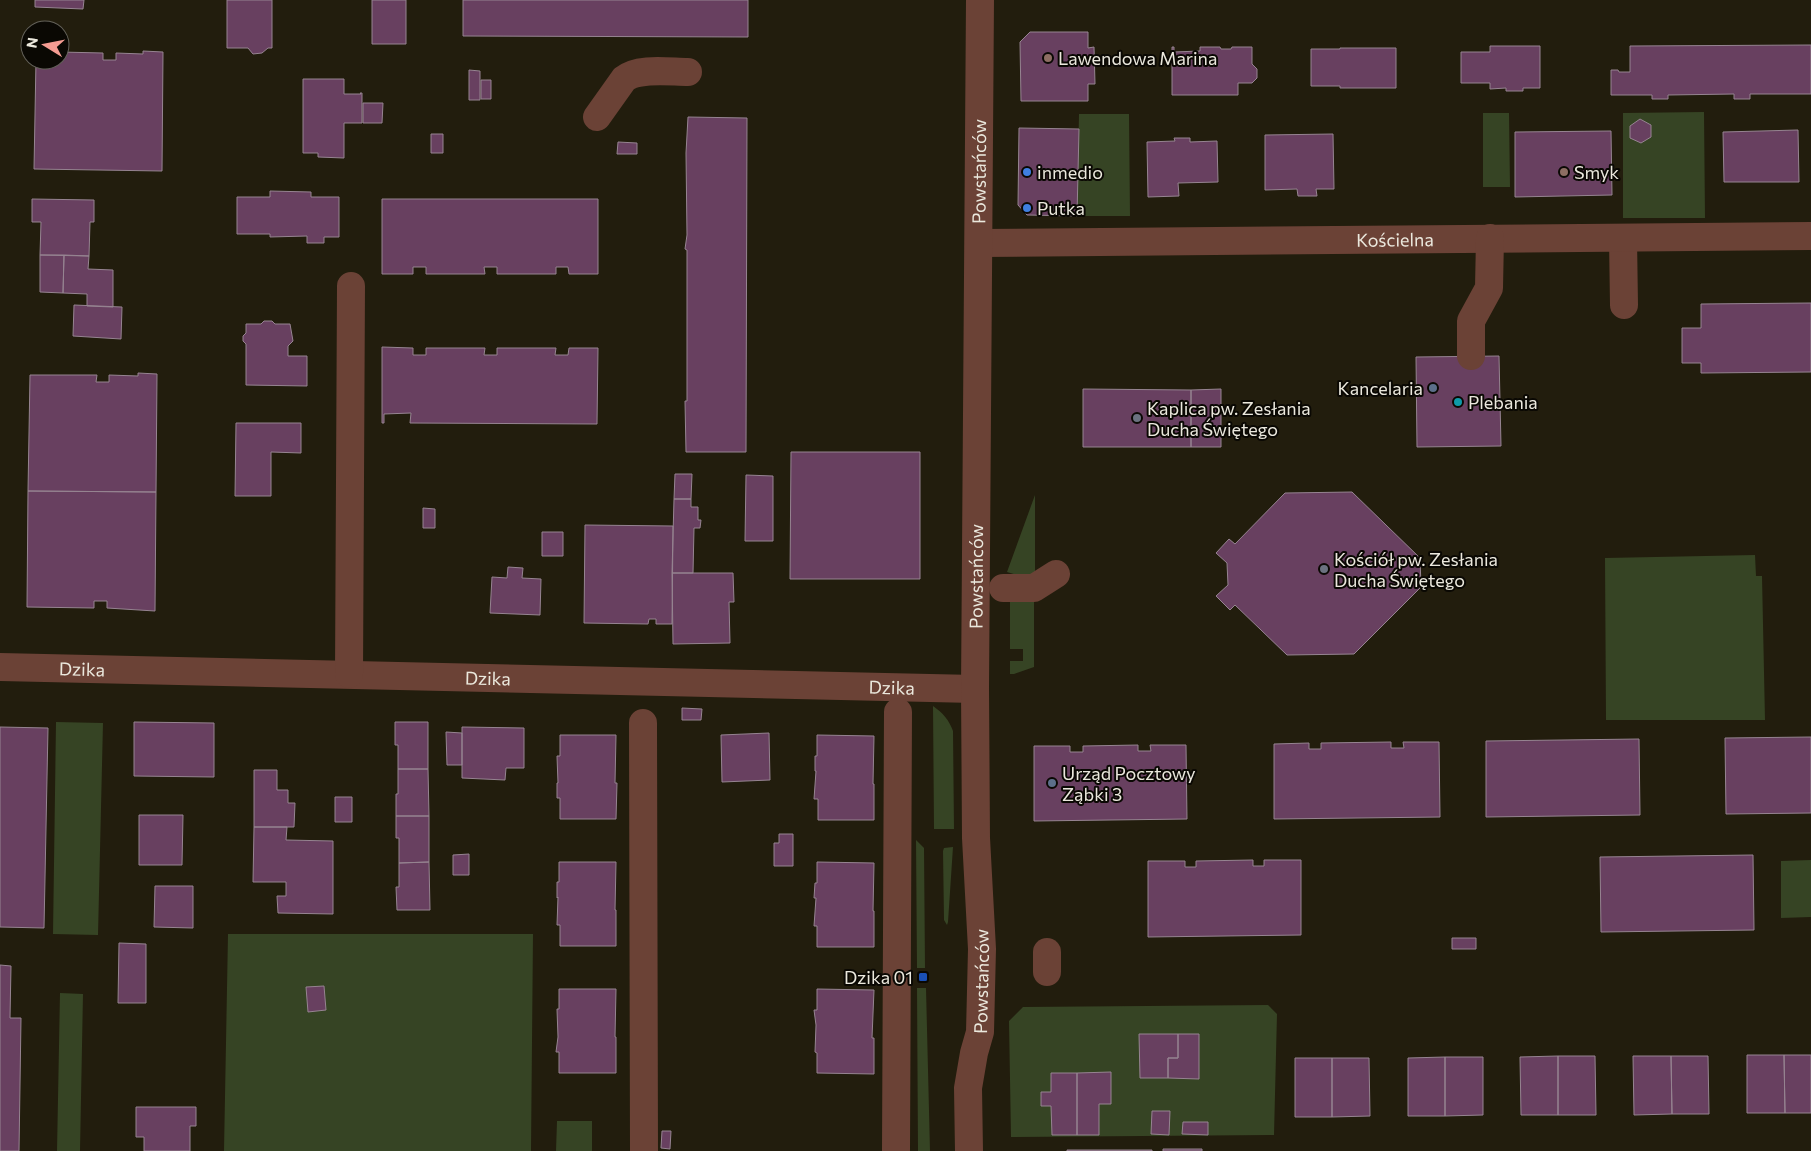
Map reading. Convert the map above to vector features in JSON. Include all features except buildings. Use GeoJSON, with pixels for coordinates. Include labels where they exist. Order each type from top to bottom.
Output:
{"type":"FeatureCollection","features":[{"type":"Feature","properties":{"kind":"street","name":"Powstańców"},"geometry":{"type":"LineString","coordinates":[[969,1151],[968,1088],[980,1032],[982,996],[982,949],[976,838],[975,689],[980,243],[980,0]]}},
{"type":"Feature","properties":{"kind":"street"},"geometry":{"type":"LineString","coordinates":[[597,118],[624,79],[630,74],[640,72],[688,72]]}},
{"type":"Feature","properties":{"kind":"street","name":"Kościelna"},"geometry":{"type":"LineString","coordinates":[[980,243],[1811,236]]}},
{"type":"Feature","properties":{"kind":"street"},"geometry":{"type":"LineString","coordinates":[[1471,356],[1471,322],[1489,288],[1490,238]]}},
{"type":"Feature","properties":{"kind":"street"},"geometry":{"type":"LineString","coordinates":[[1623,238],[1624,304]]}},
{"type":"Feature","properties":{"kind":"street"},"geometry":{"type":"LineString","coordinates":[[349,674],[351,286]]}},
{"type":"Feature","properties":{"kind":"street"},"geometry":{"type":"LineString","coordinates":[[1003,588],[1034,588],[1056,574]]}},
{"type":"Feature","properties":{"kind":"street","name":"Dzika"},"geometry":{"type":"LineString","coordinates":[[0,666],[349,674],[520,690],[975,689]]}},
{"type":"Feature","properties":{"kind":"street"},"geometry":{"type":"LineString","coordinates":[[896,1151],[898,712]]}},
{"type":"Feature","properties":{"kind":"street"},"geometry":{"type":"LineString","coordinates":[[643,723],[644,1151]]}},
{"type":"Feature","properties":{"kind":"green space"},"geometry":{"type":"Polygon","coordinates":[[[1704,112],[1705,218],[1623,218],[1623,113],[1704,112]]]}},
{"type":"Feature","properties":{"kind":"green space"},"geometry":{"type":"Polygon","coordinates":[[[1483,113],[1509,113],[1510,187],[1483,187],[1483,113]]]}},
{"type":"Feature","properties":{"kind":"green space"},"geometry":{"type":"Polygon","coordinates":[[[1079,114],[1129,114],[1130,216],[1077,216],[1079,114]]]}},
{"type":"Feature","properties":{"kind":"green space"},"geometry":{"type":"Polygon","coordinates":[[[1035,495],[1035,574],[1017,575],[1007,572],[1035,495]]]}},
{"type":"Feature","properties":{"kind":"green space"},"geometry":{"type":"Polygon","coordinates":[[[1755,555],[1756,576],[1762,576],[1765,720],[1606,720],[1605,558],[1755,555]]]}},
{"type":"Feature","properties":{"kind":"green space"},"geometry":{"type":"Polygon","coordinates":[[[1034,599],[1034,667],[1010,674],[1010,661],[1023,661],[1023,649],[1010,649],[1010,600],[1034,599]]]}},
{"type":"Feature","properties":{"kind":"green space"},"geometry":{"type":"Polygon","coordinates":[[[933,706],[950,723],[953,731],[954,829],[934,829],[933,706]]]}},
{"type":"Feature","properties":{"kind":"green space"},"geometry":{"type":"Polygon","coordinates":[[[56,722],[103,723],[98,935],[53,934],[56,722]]]}},
{"type":"Feature","properties":{"kind":"green space"},"geometry":{"type":"Polygon","coordinates":[[[916,840],[924,848],[925,968],[917,968],[916,840]]]}},
{"type":"Feature","properties":{"kind":"green space"},"geometry":{"type":"Polygon","coordinates":[[[953,847],[947,925],[944,920],[943,851],[944,848],[953,847]]]}},
{"type":"Feature","properties":{"kind":"green space"},"geometry":{"type":"Polygon","coordinates":[[[1811,860],[1811,917],[1781,918],[1781,861],[1811,860]]]}},
{"type":"Feature","properties":{"kind":"green space"},"geometry":{"type":"Polygon","coordinates":[[[228,934],[533,934],[531,1151],[224,1151],[228,934]]]}},
{"type":"Feature","properties":{"kind":"green space"},"geometry":{"type":"Polygon","coordinates":[[[917,988],[926,988],[930,1151],[918,1151],[917,988]]]}},
{"type":"Feature","properties":{"kind":"green space"},"geometry":{"type":"Polygon","coordinates":[[[60,993],[83,994],[80,1151],[57,1151],[60,993]]]}},
{"type":"Feature","properties":{"kind":"green space"},"geometry":{"type":"Polygon","coordinates":[[[1268,1005],[1277,1014],[1274,1135],[1011,1137],[1009,1021],[1023,1007],[1268,1005]]]}},
{"type":"Feature","properties":{"kind":"green space"},"geometry":{"type":"Polygon","coordinates":[[[557,1121],[592,1121],[592,1151],[556,1151],[557,1121]]]}},
{"type":"Feature","properties":{"kind":"place","name":"Lawendowa Marina"},"geometry":{"type":"Point","coordinates":[1048,58]}},
{"type":"Feature","properties":{"kind":"place","name":"inmedio"},"geometry":{"type":"Point","coordinates":[1027,172]}},
{"type":"Feature","properties":{"kind":"place","name":"Smyk"},"geometry":{"type":"Point","coordinates":[1564,172]}},
{"type":"Feature","properties":{"kind":"place","name":"Putka"},"geometry":{"type":"Point","coordinates":[1027,208]}},
{"type":"Feature","properties":{"kind":"place","name":"Kancelaria"},"geometry":{"type":"Point","coordinates":[1433,388]}},
{"type":"Feature","properties":{"kind":"place","name":"Plebania"},"geometry":{"type":"Point","coordinates":[1458,402]}},
{"type":"Feature","properties":{"kind":"place","name":"Kaplica pw. Zesłania Ducha Świętego"},"geometry":{"type":"Point","coordinates":[1137,418]}},
{"type":"Feature","properties":{"kind":"place","name":"Kościół pw. Zesłania Ducha Świętego"},"geometry":{"type":"Point","coordinates":[1324,569]}},
{"type":"Feature","properties":{"kind":"place","name":"Urząd Pocztowy Ząbki 3"},"geometry":{"type":"Point","coordinates":[1052,783]}},
{"type":"Feature","properties":{"kind":"place","name":"Dzika 01"},"geometry":{"type":"Point","coordinates":[923,977]}}]}
